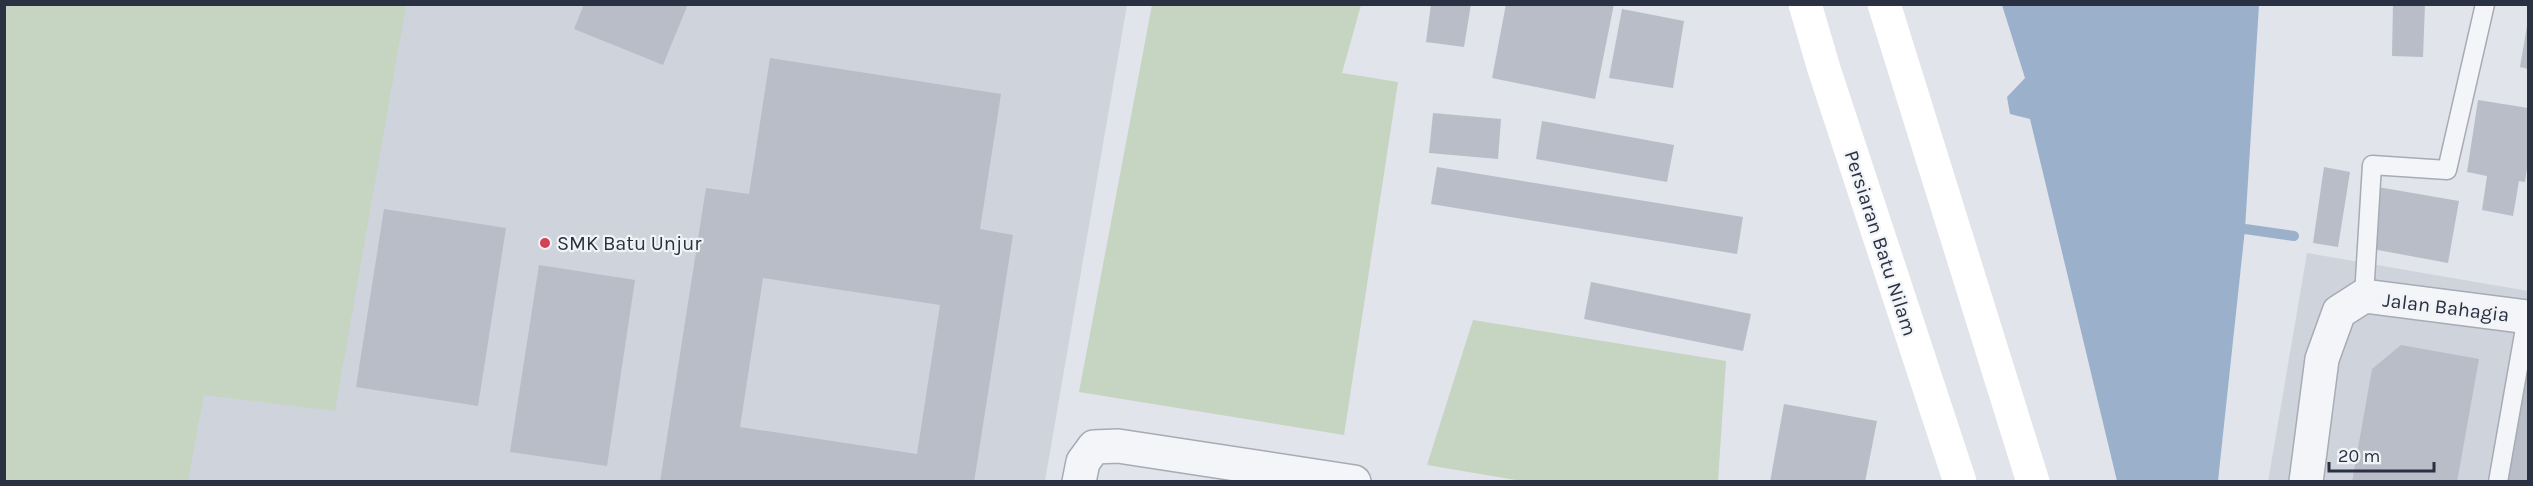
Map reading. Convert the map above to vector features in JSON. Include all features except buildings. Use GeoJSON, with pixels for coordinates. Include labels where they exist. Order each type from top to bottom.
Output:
{"type":"FeatureCollection","features":[{"type":"Feature","properties":{"kind":"main road","name":"Persiaran Batu Nilam"},"geometry":{"type":"LineString","coordinates":[[1805,4],[1824,69],[1960,482]]}},
{"type":"Feature","properties":{"kind":"main road"},"geometry":{"type":"LineString","coordinates":[[1884,4],[2033,482]]}},
{"type":"Feature","properties":{"kind":"street","name":"Jalan Bahagia"},"geometry":{"type":"LineString","coordinates":[[2364,296],[2528,317]]}},
{"type":"Feature","properties":{"kind":"street"},"geometry":{"type":"LineString","coordinates":[[2306,482],[2322,359],[2339,312],[2364,296]]}},
{"type":"Feature","properties":{"kind":"street"},"geometry":{"type":"LineString","coordinates":[[1079,482],[1083,462],[1094,447],[1118,446],[1354,482]]}},
{"type":"Feature","properties":{"kind":"lane"},"geometry":{"type":"LineString","coordinates":[[2364,296],[2372,165],[2447,170],[2485,4]]}},
{"type":"Feature","properties":{"kind":"lane"},"geometry":{"type":"LineString","coordinates":[[2498,482],[2528,317]]}},
{"type":"Feature","properties":{"kind":"shaded area","name":"SMK Batu Unjur"},"geometry":{"type":"Polygon","coordinates":[[[4,5],[1127,5],[1045,481],[5,481],[4,5]]]}},
{"type":"Feature","properties":{"kind":"shaded area"},"geometry":{"type":"Polygon","coordinates":[[[2307,253],[2528,291],[2528,481],[2268,482],[2307,253]]]}},
{"type":"Feature","properties":{"kind":"green space"},"geometry":{"type":"Polygon","coordinates":[[[4,5],[406,5],[335,411],[204,395],[188,481],[5,481],[4,5]]]}},
{"type":"Feature","properties":{"kind":"green space"},"geometry":{"type":"Polygon","coordinates":[[[1152,5],[1361,5],[1342,73],[1398,82],[1344,435],[1079,392],[1152,5]]]}},
{"type":"Feature","properties":{"kind":"green space"},"geometry":{"type":"Polygon","coordinates":[[[1473,320],[1726,361],[1718,481],[1522,481],[1427,465],[1473,320]]]}},
{"type":"Feature","properties":{"kind":"water"},"geometry":{"type":"Polygon","coordinates":[[[2002,5],[2259,5],[2245,229],[2218,481],[2117,481],[2030,119],[2010,114],[2007,97],[2025,78],[2002,5]]]}},
{"type":"Feature","properties":{"kind":"waterway"},"geometry":{"type":"LineString","coordinates":[[2245,229],[2294,236]]}},
{"type":"Feature","properties":{"kind":"place","name":"SMK Batu Unjur"},"geometry":{"type":"Point","coordinates":[545,243]}}]}
